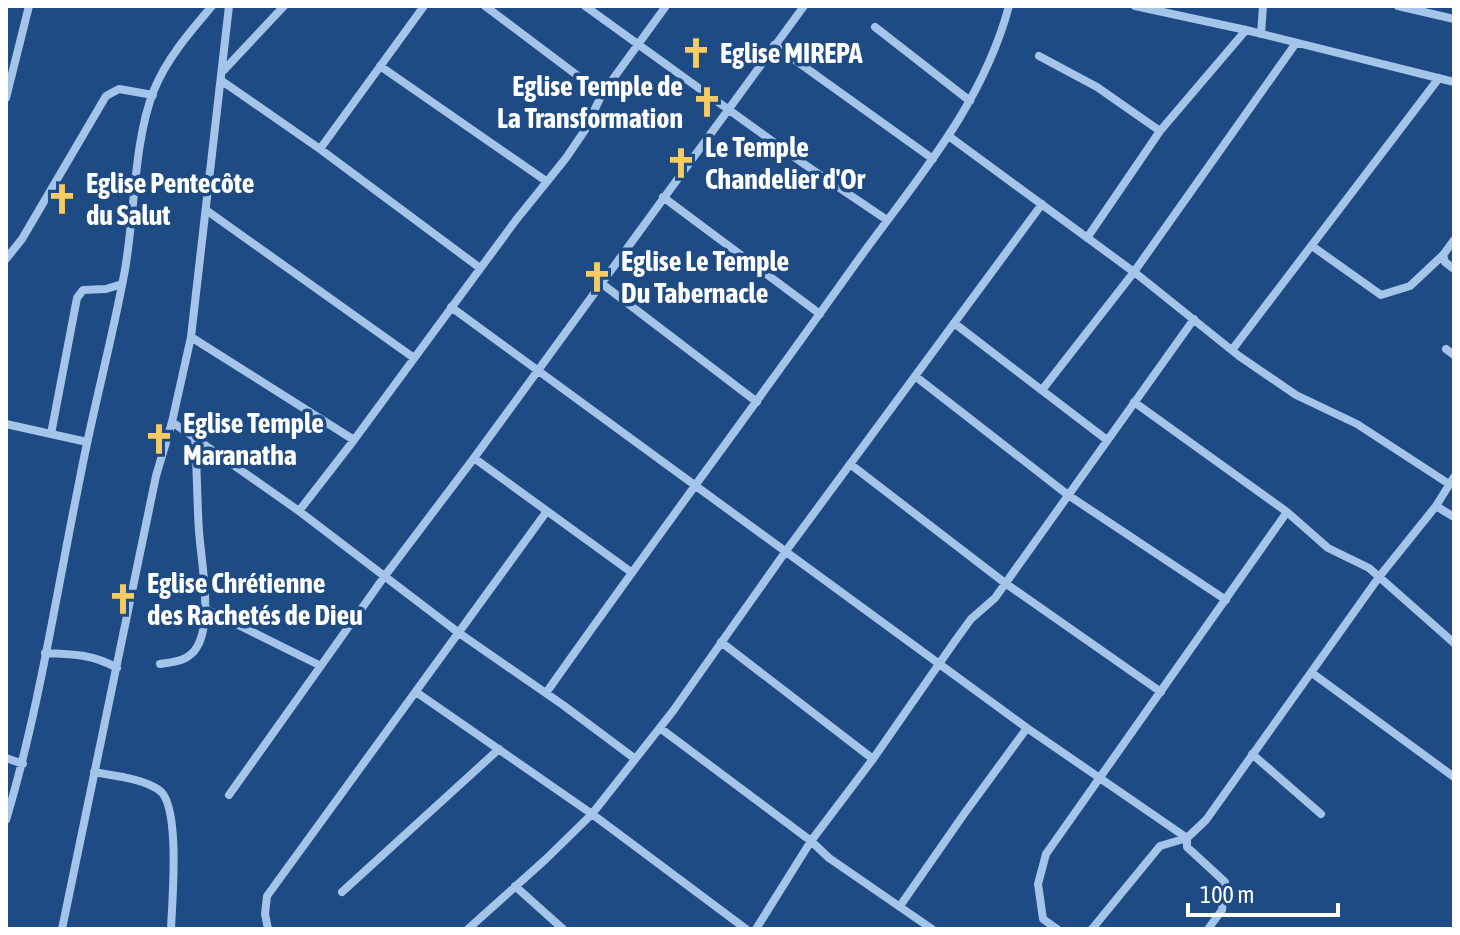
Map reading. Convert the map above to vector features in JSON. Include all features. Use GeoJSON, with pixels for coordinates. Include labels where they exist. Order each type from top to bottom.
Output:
{"type":"FeatureCollection","features":[{"type":"Feature","properties":{"kind":"street"},"geometry":{"type":"LineString","coordinates":[[6,98],[29,6]]}},
{"type":"Feature","properties":{"kind":"street"},"geometry":{"type":"LineString","coordinates":[[6,820],[23,764],[122,284],[145,117],[166,66],[184,38],[212,6]]}},
{"type":"Feature","properties":{"kind":"street"},"geometry":{"type":"LineString","coordinates":[[62,929],[156,476],[191,337],[229,6]]}},
{"type":"Feature","properties":{"kind":"street"},"geometry":{"type":"LineString","coordinates":[[223,70],[284,6]]}},
{"type":"Feature","properties":{"kind":"street"},"geometry":{"type":"LineString","coordinates":[[320,149],[424,6]]}},
{"type":"Feature","properties":{"kind":"street"},"geometry":{"type":"LineString","coordinates":[[485,6],[602,94]]}},
{"type":"Feature","properties":{"kind":"street"},"geometry":{"type":"LineString","coordinates":[[585,6],[887,220]]}},
{"type":"Feature","properties":{"kind":"street"},"geometry":{"type":"LineString","coordinates":[[299,511],[585,130],[602,94],[666,6]]}},
{"type":"Feature","properties":{"kind":"street"},"geometry":{"type":"LineString","coordinates":[[229,795],[384,577],[804,6]]}},
{"type":"Feature","properties":{"kind":"street"},"geometry":{"type":"LineString","coordinates":[[546,693],[950,137],[1000,42],[1009,6]]}},
{"type":"Feature","properties":{"kind":"street"},"geometry":{"type":"LineString","coordinates":[[1135,6],[1454,82]]}},
{"type":"Feature","properties":{"kind":"street"},"geometry":{"type":"LineString","coordinates":[[1261,34],[1263,6]]}},
{"type":"Feature","properties":{"kind":"street"},"geometry":{"type":"LineString","coordinates":[[1398,6],[1454,19]]}},
{"type":"Feature","properties":{"kind":"street"},"geometry":{"type":"LineString","coordinates":[[875,27],[970,101]]}},
{"type":"Feature","properties":{"kind":"street"},"geometry":{"type":"LineString","coordinates":[[1087,238],[1160,131],[1246,30]]}},
{"type":"Feature","properties":{"kind":"street"},"geometry":{"type":"LineString","coordinates":[[1042,390],[1134,272],[1296,43]]}},
{"type":"Feature","properties":{"kind":"street"},"geometry":{"type":"LineString","coordinates":[[774,45],[933,159]]}},
{"type":"Feature","properties":{"kind":"street"},"geometry":{"type":"LineString","coordinates":[[1039,56],[1097,87],[1160,131]]}},
{"type":"Feature","properties":{"kind":"street"},"geometry":{"type":"LineString","coordinates":[[380,66],[546,181]]}},
{"type":"Feature","properties":{"kind":"street"},"geometry":{"type":"LineString","coordinates":[[1232,350],[1439,78]]}},
{"type":"Feature","properties":{"kind":"street"},"geometry":{"type":"LineString","coordinates":[[222,81],[320,149],[480,268]]}},
{"type":"Feature","properties":{"kind":"street"},"geometry":{"type":"LineString","coordinates":[[6,259],[22,239],[106,96],[119,89],[153,95]]}},
{"type":"Feature","properties":{"kind":"street"},"geometry":{"type":"LineString","coordinates":[[950,137],[1296,395],[1357,424],[1451,480],[1436,506],[1379,577],[1206,820],[1187,838],[1160,846],[1092,929]]}},
{"type":"Feature","properties":{"kind":"street"},"geometry":{"type":"LineString","coordinates":[[663,197],[820,314]]}},
{"type":"Feature","properties":{"kind":"street"},"geometry":{"type":"LineString","coordinates":[[468,929],[592,814],[660,728],[786,551],[1042,204]]}},
{"type":"Feature","properties":{"kind":"street"},"geometry":{"type":"LineString","coordinates":[[206,210],[414,358]]}},
{"type":"Feature","properties":{"kind":"street"},"geometry":{"type":"LineString","coordinates":[[1312,246],[1381,295],[1410,286],[1443,255],[1454,240]]}},
{"type":"Feature","properties":{"kind":"street"},"geometry":{"type":"LineString","coordinates":[[1443,255],[1445,262],[1454,269]]}},
{"type":"Feature","properties":{"kind":"street"},"geometry":{"type":"LineString","coordinates":[[601,283],[757,402]]}},
{"type":"Feature","properties":{"kind":"street"},"geometry":{"type":"LineString","coordinates":[[51,434],[77,298],[83,290],[106,289],[122,284]]}},
{"type":"Feature","properties":{"kind":"street"},"geometry":{"type":"LineString","coordinates":[[451,307],[1027,728],[1187,838]]}},
{"type":"Feature","properties":{"kind":"street"},"geometry":{"type":"LineString","coordinates":[[756,929],[811,841],[971,619],[995,598],[1194,319]]}},
{"type":"Feature","properties":{"kind":"street"},"geometry":{"type":"LineString","coordinates":[[954,323],[1107,440]]}},
{"type":"Feature","properties":{"kind":"street"},"geometry":{"type":"LineString","coordinates":[[191,337],[354,440]]}},
{"type":"Feature","properties":{"kind":"street"},"geometry":{"type":"LineString","coordinates":[[915,376],[1068,495],[1226,600]]}},
{"type":"Feature","properties":{"kind":"street"},"geometry":{"type":"LineString","coordinates":[[1134,402],[1287,512],[1328,548],[1357,560],[1454,643]]}},
{"type":"Feature","properties":{"kind":"street"},"geometry":{"type":"LineString","coordinates":[[172,422],[299,511],[459,633],[634,758]]}},
{"type":"Feature","properties":{"kind":"street"},"geometry":{"type":"LineString","coordinates":[[6,424],[87,442]]}},
{"type":"Feature","properties":{"kind":"street"},"geometry":{"type":"LineString","coordinates":[[160,664],[179,661],[199,645],[205,579],[195,438]]}},
{"type":"Feature","properties":{"kind":"street"},"geometry":{"type":"LineString","coordinates":[[474,458],[631,572]]}},
{"type":"Feature","properties":{"kind":"street"},"geometry":{"type":"LineString","coordinates":[[850,464],[1005,583],[1161,692]]}},
{"type":"Feature","properties":{"kind":"street"},"geometry":{"type":"LineString","coordinates":[[1436,506],[1454,517]]}},
{"type":"Feature","properties":{"kind":"street"},"geometry":{"type":"LineString","coordinates":[[268,929],[265,914],[267,896],[547,511]]}},
{"type":"Feature","properties":{"kind":"street"},"geometry":{"type":"LineString","coordinates":[[1057,929],[1043,919],[1038,884],[1046,854],[1287,512]]}},
{"type":"Feature","properties":{"kind":"street"},"geometry":{"type":"LineString","coordinates":[[204,608],[321,666]]}},
{"type":"Feature","properties":{"kind":"street"},"geometry":{"type":"LineString","coordinates":[[721,642],[873,759]]}},
{"type":"Feature","properties":{"kind":"street"},"geometry":{"type":"LineString","coordinates":[[45,653],[87,655],[117,668]]}},
{"type":"Feature","properties":{"kind":"street"},"geometry":{"type":"LineString","coordinates":[[1312,673],[1454,777]]}},
{"type":"Feature","properties":{"kind":"street"},"geometry":{"type":"LineString","coordinates":[[416,692],[592,814],[746,929]]}},
{"type":"Feature","properties":{"kind":"street"},"geometry":{"type":"LineString","coordinates":[[660,728],[811,841],[829,858],[932,929]]}},
{"type":"Feature","properties":{"kind":"street"},"geometry":{"type":"LineString","coordinates":[[900,906],[1027,728]]}},
{"type":"Feature","properties":{"kind":"street"},"geometry":{"type":"LineString","coordinates":[[342,892],[499,749]]}},
{"type":"Feature","properties":{"kind":"street"},"geometry":{"type":"LineString","coordinates":[[1252,754],[1321,814]]}},
{"type":"Feature","properties":{"kind":"street"},"geometry":{"type":"LineString","coordinates":[[6,758],[23,764]]}},
{"type":"Feature","properties":{"kind":"street"},"geometry":{"type":"LineString","coordinates":[[94,772],[158,789],[168,798],[173,849],[171,929]]}},
{"type":"Feature","properties":{"kind":"street"},"geometry":{"type":"LineString","coordinates":[[1187,838],[1187,847],[1225,882],[1222,910],[1208,929]]}},
{"type":"Feature","properties":{"kind":"street"},"geometry":{"type":"LineString","coordinates":[[515,886],[563,929]]}},
{"type":"Feature","properties":{"kind":"place","name":"Eglise MIREPA"},"geometry":{"type":"Point","coordinates":[696,53]}},
{"type":"Feature","properties":{"kind":"place","name":"Eglise Temple de La Transformation"},"geometry":{"type":"Point","coordinates":[707,102]}},
{"type":"Feature","properties":{"kind":"place","name":"Le Temple Chandelier d'Or"},"geometry":{"type":"Point","coordinates":[681,163]}},
{"type":"Feature","properties":{"kind":"place","name":"Eglise Pentecôte du Salut"},"geometry":{"type":"Point","coordinates":[62,199]}},
{"type":"Feature","properties":{"kind":"place","name":"Eglise Le Temple Du Tabernacle"},"geometry":{"type":"Point","coordinates":[597,277]}},
{"type":"Feature","properties":{"kind":"place","name":"Eglise Temple Maranatha"},"geometry":{"type":"Point","coordinates":[159,439]}},
{"type":"Feature","properties":{"kind":"place","name":"Eglise Chrétienne des Rachetés de Dieu"},"geometry":{"type":"Point","coordinates":[123,599]}}]}
